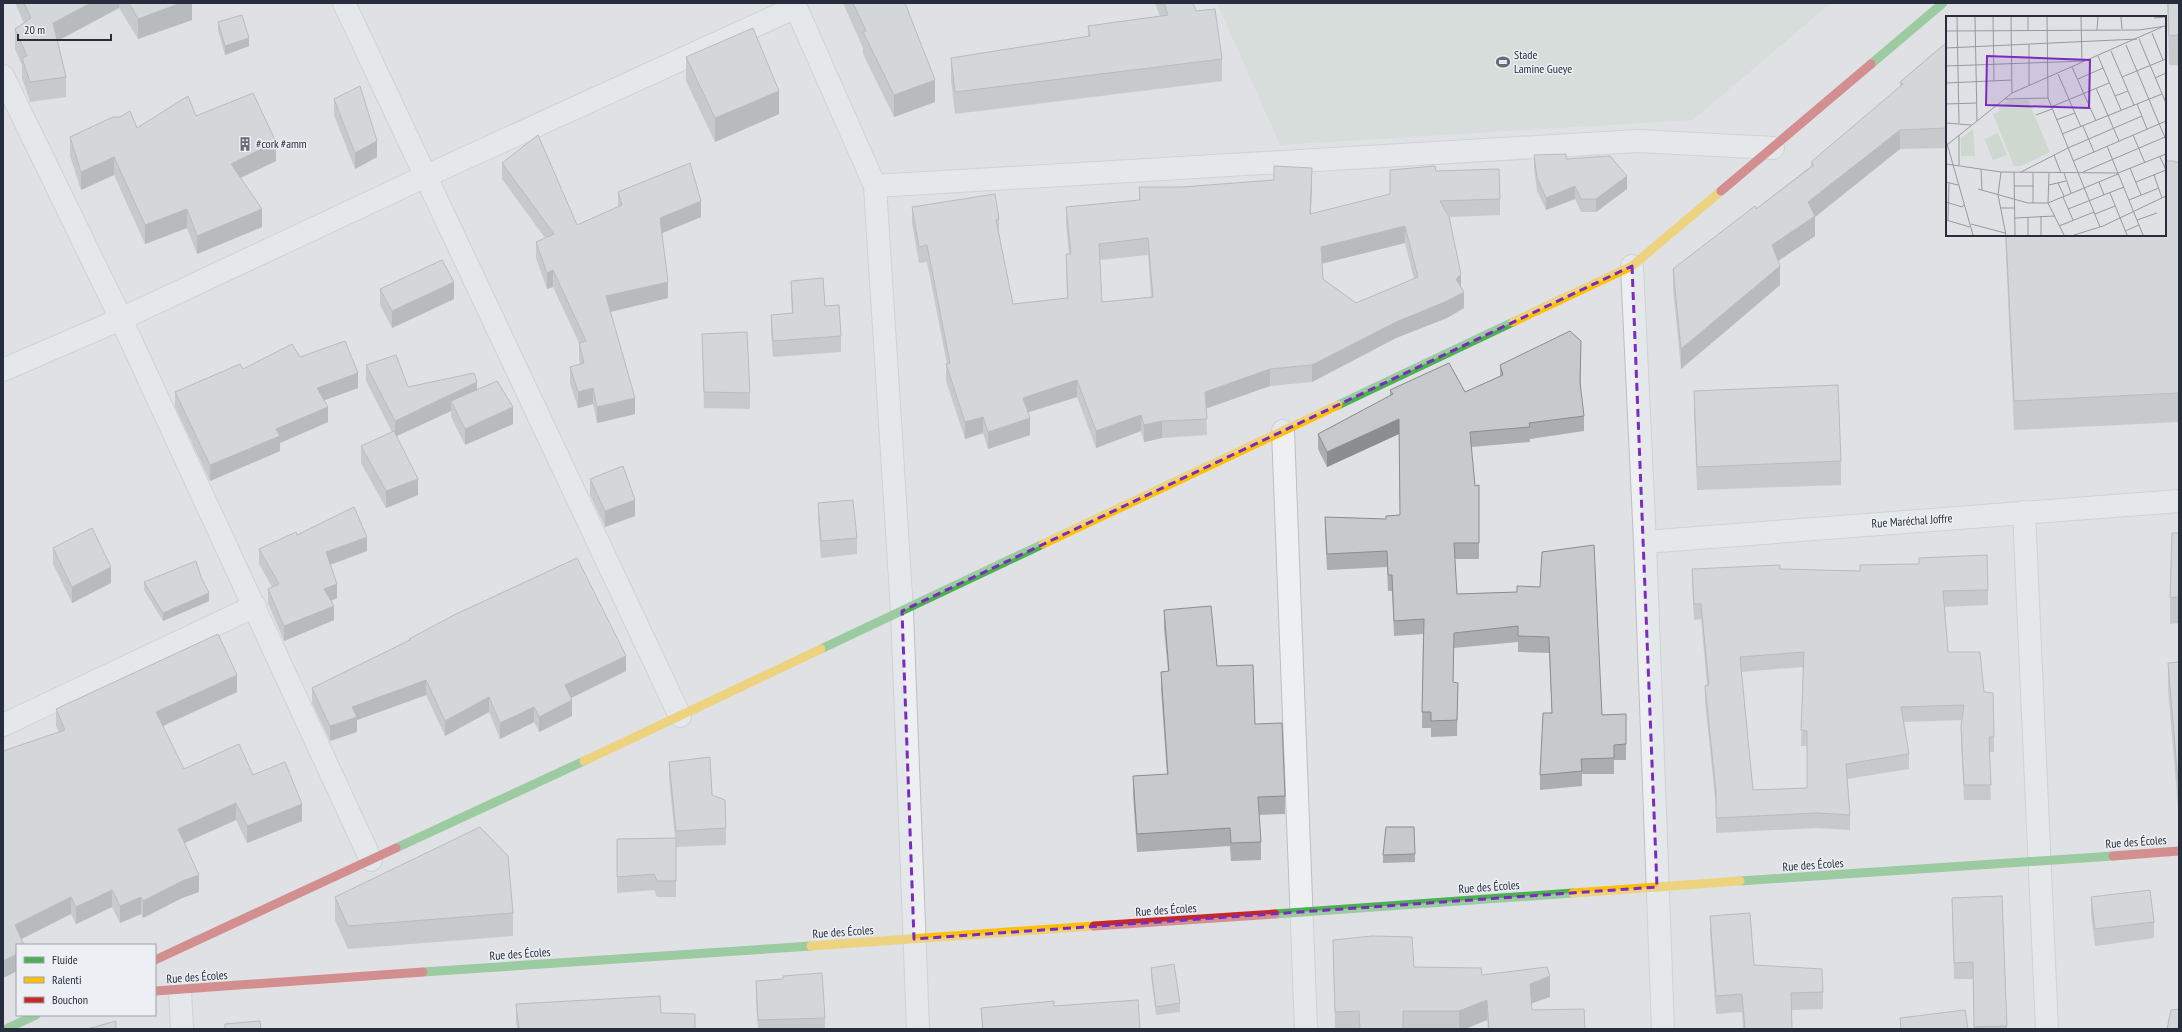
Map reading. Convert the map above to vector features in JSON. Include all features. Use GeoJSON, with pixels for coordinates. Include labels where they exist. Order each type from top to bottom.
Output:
{"type":"FeatureCollection","features":[{"type":"Feature","properties":{"kind":"street"},"geometry":{"type":"LineString","coordinates":[[344,3],[680,716]]}},
{"type":"Feature","properties":{"kind":"street"},"geometry":{"type":"LineString","coordinates":[[156,960],[680,716],[1632,266],[1943,3]]}},
{"type":"Feature","properties":{"kind":"street"},"geometry":{"type":"LineString","coordinates":[[3,370],[121,318],[795,5],[876,186],[902,611],[918,1029]]}},
{"type":"Feature","properties":{"kind":"street"},"geometry":{"type":"LineString","coordinates":[[3,76],[121,318],[371,860]]}},
{"type":"Feature","properties":{"kind":"street"},"geometry":{"type":"LineString","coordinates":[[876,186],[1638,140],[1773,148]]}},
{"type":"Feature","properties":{"kind":"street"},"geometry":{"type":"LineString","coordinates":[[1632,266],[1645,542],[1663,1029]]}},
{"type":"Feature","properties":{"kind":"street"},"geometry":{"type":"LineString","coordinates":[[1283,431],[1306,1029]]}},
{"type":"Feature","properties":{"kind":"street","name":"Rue Maréchal Joffre"},"geometry":{"type":"LineString","coordinates":[[1645,542],[2179,501]]}},
{"type":"Feature","properties":{"kind":"street"},"geometry":{"type":"LineString","coordinates":[[2024,512],[2047,1029]]}},
{"type":"Feature","properties":{"kind":"street"},"geometry":{"type":"LineString","coordinates":[[3,726],[255,606]]}},
{"type":"Feature","properties":{"kind":"street","name":"Rue des Écoles"},"geometry":{"type":"LineString","coordinates":[[156,991],[2179,851]]}},
{"type":"Feature","properties":{"kind":"street"},"geometry":{"type":"LineString","coordinates":[[180,990],[182,1029]]}},
{"type":"Feature","properties":{"kind":"street"},"geometry":{"type":"LineString","coordinates":[[6,1029],[34,1016]]}},
{"type":"Feature","properties":{"kind":"highlighted area"},"geometry":{"type":"Polygon","coordinates":[[[1632,266],[1657,887],[914,939],[902,611],[1632,266]]]}},
{"type":"Feature","properties":{"kind":"shaded area","name":"Stade Lamine Gueye"},"geometry":{"type":"Polygon","coordinates":[[[1217,3],[1831,3],[1693,120],[1280,145],[1217,3]]]}},
{"type":"Feature","properties":{"kind":"building"},"geometry":{"type":"Polygon","coordinates":[[[24,3],[91,3],[53,23],[66,77],[30,82],[22,58],[27,56],[15,29],[31,18],[24,3]]]}},
{"type":"Feature","properties":{"kind":"building"},"geometry":{"type":"Polygon","coordinates":[[[129,3],[181,3],[138,19],[129,3]]]}},
{"type":"Feature","properties":{"kind":"building"},"geometry":{"type":"Polygon","coordinates":[[[853,3],[905,3],[935,80],[894,95],[863,32],[866,31],[853,3]]]}},
{"type":"Feature","properties":{"kind":"building"},"geometry":{"type":"Polygon","coordinates":[[[1164,3],[1193,3],[1196,11],[1215,9],[1222,59],[955,92],[951,58],[1090,36],[1088,26],[1168,15],[1164,3]]]}},
{"type":"Feature","properties":{"kind":"building"},"geometry":{"type":"Polygon","coordinates":[[[2168,3],[2179,3],[2179,35],[2169,36],[2168,3]]]}},
{"type":"Feature","properties":{"kind":"building"},"geometry":{"type":"Polygon","coordinates":[[[242,15],[249,38],[225,46],[218,22],[242,15]]]}},
{"type":"Feature","properties":{"kind":"building"},"geometry":{"type":"Polygon","coordinates":[[[753,28],[779,91],[715,118],[686,57],[753,28]]]}},
{"type":"Feature","properties":{"kind":"building"},"geometry":{"type":"Polygon","coordinates":[[[1946,43],[1946,128],[1900,130],[1808,202],[1815,216],[1772,245],[1780,266],[1681,349],[1673,269],[1755,206],[1756,209],[1814,165],[1811,162],[1903,84],[1900,82],[1946,43]]]}},
{"type":"Feature","properties":{"kind":"building"},"geometry":{"type":"Polygon","coordinates":[[[360,86],[377,141],[355,153],[334,99],[360,86]]]}},
{"type":"Feature","properties":{"kind":"building"},"geometry":{"type":"Polygon","coordinates":[[[253,93],[276,142],[231,164],[262,209],[197,236],[187,209],[145,225],[114,157],[81,172],[70,137],[113,117],[120,117],[130,111],[137,128],[188,96],[196,116],[253,93]]]}},
{"type":"Feature","properties":{"kind":"building"},"geometry":{"type":"Polygon","coordinates":[[[538,135],[577,225],[622,205],[618,192],[690,163],[701,201],[660,218],[668,282],[606,296],[635,398],[597,407],[593,388],[578,392],[570,367],[584,363],[579,343],[586,341],[553,270],[547,273],[536,242],[554,234],[502,163],[538,135]]]}},
{"type":"Feature","properties":{"kind":"building"},"geometry":{"type":"Polygon","coordinates":[[[1566,154],[1566,159],[1610,156],[1627,176],[1596,199],[1581,199],[1575,186],[1546,198],[1537,178],[1534,155],[1566,154]]]}},
{"type":"Feature","properties":{"kind":"building"},"geometry":{"type":"Polygon","coordinates":[[[2166,161],[2174,161],[2179,163],[2179,393],[2014,401],[2006,236],[2166,236],[2166,161]]]}},
{"type":"Feature","properties":{"kind":"building"},"geometry":{"type":"Polygon","coordinates":[[[1274,166],[1312,168],[1310,214],[1390,194],[1390,170],[1435,166],[1436,171],[1499,169],[1500,199],[1440,201],[1449,217],[1461,274],[1456,279],[1464,292],[1447,301],[1396,322],[1312,365],[1270,369],[1205,392],[1207,419],[1162,421],[1144,425],[1141,415],[1096,431],[1077,380],[1023,398],[1030,418],[988,432],[983,417],[965,422],[946,364],[950,363],[927,245],[919,247],[912,207],[995,194],[999,219],[996,220],[1013,304],[1068,298],[1066,254],[1071,254],[1066,207],[1140,200],[1139,187],[1182,187],[1274,180],[1274,166]],[[1405,226],[1321,247],[1323,279],[1356,303],[1418,277],[1405,226]],[[1148,238],[1099,244],[1102,302],[1153,297],[1148,238]]]}},
{"type":"Feature","properties":{"kind":"building"},"geometry":{"type":"Polygon","coordinates":[[[442,260],[454,282],[392,311],[380,289],[442,260]]]}},
{"type":"Feature","properties":{"kind":"building"},"geometry":{"type":"Polygon","coordinates":[[[823,278],[825,306],[839,305],[841,336],[773,341],[771,315],[793,313],[791,281],[823,278]]]}},
{"type":"Feature","properties":{"kind":"building"},"geometry":{"type":"Polygon","coordinates":[[[1570,331],[1581,341],[1580,382],[1584,416],[1529,423],[1530,427],[1470,432],[1475,486],[1479,485],[1479,543],[1454,543],[1457,594],[1517,592],[1517,586],[1540,587],[1542,552],[1594,545],[1602,715],[1626,714],[1626,744],[1614,745],[1614,758],[1581,759],[1582,771],[1540,775],[1543,713],[1552,713],[1549,637],[1518,636],[1518,626],[1454,633],[1453,682],[1458,683],[1457,720],[1431,721],[1431,712],[1422,712],[1424,619],[1394,621],[1392,575],[1388,575],[1387,551],[1327,554],[1325,517],[1386,519],[1386,516],[1400,515],[1399,419],[1327,452],[1318,434],[1393,394],[1390,390],[1449,363],[1465,392],[1503,375],[1500,365],[1570,331]]]}},
{"type":"Feature","properties":{"kind":"building"},"geometry":{"type":"Polygon","coordinates":[[[747,332],[750,393],[704,392],[702,334],[747,332]]]}},
{"type":"Feature","properties":{"kind":"building"},"geometry":{"type":"Polygon","coordinates":[[[345,341],[358,373],[317,388],[328,407],[276,429],[280,436],[210,465],[175,392],[240,364],[243,369],[292,344],[300,357],[345,341]]]}},
{"type":"Feature","properties":{"kind":"building"},"geometry":{"type":"Polygon","coordinates":[[[396,355],[408,387],[474,373],[477,382],[395,421],[366,365],[396,355]]]}},
{"type":"Feature","properties":{"kind":"building"},"geometry":{"type":"Polygon","coordinates":[[[497,381],[513,407],[465,429],[451,401],[497,381]]]}},
{"type":"Feature","properties":{"kind":"building"},"geometry":{"type":"Polygon","coordinates":[[[1838,385],[1841,461],[1697,467],[1694,391],[1838,385]]]}},
{"type":"Feature","properties":{"kind":"building"},"geometry":{"type":"Polygon","coordinates":[[[394,431],[418,479],[386,491],[361,446],[394,431]]]}},
{"type":"Feature","properties":{"kind":"building"},"geometry":{"type":"Polygon","coordinates":[[[623,466],[635,500],[605,511],[590,479],[623,466]]]}},
{"type":"Feature","properties":{"kind":"building"},"geometry":{"type":"Polygon","coordinates":[[[853,500],[857,538],[821,541],[818,503],[853,500]]]}},
{"type":"Feature","properties":{"kind":"building"},"geometry":{"type":"Polygon","coordinates":[[[354,507],[367,537],[326,552],[337,584],[324,589],[334,606],[284,626],[268,589],[279,584],[259,549],[296,532],[297,535],[354,507]]]}},
{"type":"Feature","properties":{"kind":"building"},"geometry":{"type":"Polygon","coordinates":[[[92,528],[111,567],[72,587],[53,548],[92,528]]]}},
{"type":"Feature","properties":{"kind":"building"},"geometry":{"type":"Polygon","coordinates":[[[2172,533],[2179,533],[2179,597],[2170,598],[2172,533]]]}},
{"type":"Feature","properties":{"kind":"building"},"geometry":{"type":"Polygon","coordinates":[[[1987,555],[1988,590],[1943,591],[1948,652],[1980,652],[1984,692],[1993,693],[1994,737],[1989,737],[1991,785],[1964,785],[1961,726],[1964,705],[1901,707],[1909,754],[1846,764],[1850,815],[1817,813],[1716,818],[1716,792],[1705,686],[1709,685],[1701,604],[1694,604],[1692,569],[1780,565],[1780,569],[1860,571],[1860,565],[1919,564],[1919,558],[1987,555]],[[1804,652],[1740,657],[1753,790],[1807,788],[1807,731],[1801,730],[1804,652]]]}},
{"type":"Feature","properties":{"kind":"building"},"geometry":{"type":"Polygon","coordinates":[[[577,558],[626,656],[565,685],[572,700],[539,717],[534,707],[500,723],[489,697],[445,721],[426,680],[352,707],[357,717],[330,726],[312,688],[410,640],[409,639],[454,615],[577,558]]]}},
{"type":"Feature","properties":{"kind":"building"},"geometry":{"type":"Polygon","coordinates":[[[196,561],[201,577],[209,593],[163,613],[144,582],[196,561]]]}},
{"type":"Feature","properties":{"kind":"building"},"geometry":{"type":"Polygon","coordinates":[[[1211,606],[1217,666],[1253,665],[1255,724],[1282,723],[1285,796],[1258,797],[1261,842],[1231,843],[1230,828],[1137,834],[1133,776],[1168,774],[1161,672],[1169,671],[1164,610],[1211,606]]]}},
{"type":"Feature","properties":{"kind":"building"},"geometry":{"type":"Polygon","coordinates":[[[218,634],[237,675],[156,712],[184,769],[239,744],[253,775],[285,762],[302,804],[247,826],[236,803],[178,829],[199,875],[182,881],[143,901],[141,897],[120,906],[112,890],[76,907],[71,897],[15,925],[24,944],[16,944],[16,954],[3,961],[3,751],[65,730],[56,709],[218,634]]]}},
{"type":"Feature","properties":{"kind":"building"},"geometry":{"type":"Polygon","coordinates":[[[2179,662],[2179,782],[2178,782],[2168,663],[2179,662]]]}},
{"type":"Feature","properties":{"kind":"building"},"geometry":{"type":"Polygon","coordinates":[[[710,757],[712,795],[725,800],[726,828],[676,831],[669,762],[710,757]]]}},
{"type":"Feature","properties":{"kind":"building"},"geometry":{"type":"Polygon","coordinates":[[[480,827],[508,856],[513,913],[348,926],[335,897],[480,827]]]}},
{"type":"Feature","properties":{"kind":"building"},"geometry":{"type":"Polygon","coordinates":[[[1386,827],[1414,827],[1415,854],[1383,855],[1386,827]]]}},
{"type":"Feature","properties":{"kind":"building"},"geometry":{"type":"Polygon","coordinates":[[[676,838],[676,881],[657,881],[654,874],[617,877],[617,839],[676,838]]]}},
{"type":"Feature","properties":{"kind":"building"},"geometry":{"type":"Polygon","coordinates":[[[2150,890],[2154,922],[2095,929],[2091,897],[2150,890]]]}},
{"type":"Feature","properties":{"kind":"building"},"geometry":{"type":"Polygon","coordinates":[[[2002,896],[2007,1026],[1974,1027],[1973,962],[1954,963],[1952,898],[2002,896]]]}},
{"type":"Feature","properties":{"kind":"building"},"geometry":{"type":"Polygon","coordinates":[[[1750,913],[1754,965],[1822,969],[1823,992],[1791,993],[1792,1029],[1745,1029],[1742,994],[1716,996],[1710,916],[1750,913]]]}},
{"type":"Feature","properties":{"kind":"building"},"geometry":{"type":"Polygon","coordinates":[[[1372,936],[1412,937],[1414,967],[1481,968],[1482,975],[1547,967],[1550,976],[1530,984],[1532,1010],[1584,1009],[1585,1029],[1489,1029],[1487,1000],[1459,1011],[1403,1011],[1403,1029],[1360,1029],[1359,1011],[1335,1012],[1333,940],[1372,936]]]}},
{"type":"Feature","properties":{"kind":"building"},"geometry":{"type":"Polygon","coordinates":[[[1174,964],[1180,1003],[1156,1007],[1151,968],[1174,964]]]}},
{"type":"Feature","properties":{"kind":"building"},"geometry":{"type":"Polygon","coordinates":[[[822,973],[825,1018],[758,1020],[756,981],[783,979],[783,976],[822,973]]]}},
{"type":"Feature","properties":{"kind":"building"},"geometry":{"type":"Polygon","coordinates":[[[660,996],[661,1013],[695,1014],[695,1029],[519,1029],[516,1004],[660,996]]]}},
{"type":"Feature","properties":{"kind":"building"},"geometry":{"type":"Polygon","coordinates":[[[1138,1000],[1140,1029],[983,1029],[981,1008],[1054,1001],[1054,1006],[1138,1000]]]}},
{"type":"Feature","properties":{"kind":"building"},"geometry":{"type":"Polygon","coordinates":[[[2179,1009],[2179,1029],[2167,1029],[2171,1010],[2179,1009]]]}},
{"type":"Feature","properties":{"kind":"building"},"geometry":{"type":"Polygon","coordinates":[[[1965,1010],[1968,1029],[1901,1029],[1900,1018],[1965,1010]]]}},
{"type":"Feature","properties":{"kind":"building"},"geometry":{"type":"Polygon","coordinates":[[[116,1021],[116,1029],[87,1029],[116,1021]]]}},
{"type":"Feature","properties":{"kind":"building"},"geometry":{"type":"Polygon","coordinates":[[[260,1021],[261,1029],[225,1029],[225,1024],[260,1021]]]}},
{"type":"Feature","properties":{"kind":"traffic: fast"},"geometry":{"type":"LineString","coordinates":[[1871,64],[1943,3]]}},
{"type":"Feature","properties":{"kind":"traffic: fast"},"geometry":{"type":"LineString","coordinates":[[1338,405],[1513,322]]}},
{"type":"Feature","properties":{"kind":"traffic: fast"},"geometry":{"type":"LineString","coordinates":[[821,649],[1043,544]]}},
{"type":"Feature","properties":{"kind":"traffic: fast"},"geometry":{"type":"LineString","coordinates":[[396,848],[584,761]]}},
{"type":"Feature","properties":{"kind":"traffic: fast"},"geometry":{"type":"LineString","coordinates":[[1740,881],[2113,856]]}},
{"type":"Feature","properties":{"kind":"traffic: fast"},"geometry":{"type":"LineString","coordinates":[[1275,914],[1573,893]]}},
{"type":"Feature","properties":{"kind":"traffic: fast"},"geometry":{"type":"LineString","coordinates":[[423,972],[811,946]]}},
{"type":"Feature","properties":{"kind":"traffic: fast"},"geometry":{"type":"LineString","coordinates":[[6,1029],[34,1016]]}},
{"type":"Feature","properties":{"kind":"traffic: slow"},"geometry":{"type":"LineString","coordinates":[[1513,322],[1632,266],[1721,191]]}},
{"type":"Feature","properties":{"kind":"traffic: slow"},"geometry":{"type":"LineString","coordinates":[[1043,544],[1338,405]]}},
{"type":"Feature","properties":{"kind":"traffic: slow"},"geometry":{"type":"LineString","coordinates":[[584,761],[821,649]]}},
{"type":"Feature","properties":{"kind":"traffic: slow"},"geometry":{"type":"LineString","coordinates":[[1573,893],[1740,881]]}},
{"type":"Feature","properties":{"kind":"traffic: slow"},"geometry":{"type":"LineString","coordinates":[[811,946],[1094,926]]}},
{"type":"Feature","properties":{"kind":"traffic: jam"},"geometry":{"type":"LineString","coordinates":[[1721,191],[1871,64]]}},
{"type":"Feature","properties":{"kind":"traffic: jam"},"geometry":{"type":"LineString","coordinates":[[156,960],[396,848]]}},
{"type":"Feature","properties":{"kind":"traffic: jam"},"geometry":{"type":"LineString","coordinates":[[2113,856],[2179,851]]}},
{"type":"Feature","properties":{"kind":"traffic: jam"},"geometry":{"type":"LineString","coordinates":[[1094,926],[1275,914]]}},
{"type":"Feature","properties":{"kind":"traffic: jam"},"geometry":{"type":"LineString","coordinates":[[156,991],[423,972]]}},
{"type":"Feature","properties":{"kind":"place","name":"Stade Lamine Gueye"},"geometry":{"type":"Point","coordinates":[1503,62]}},
{"type":"Feature","properties":{"kind":"place","name":"#cork #amm"},"geometry":{"type":"Point","coordinates":[245,144]}}]}
